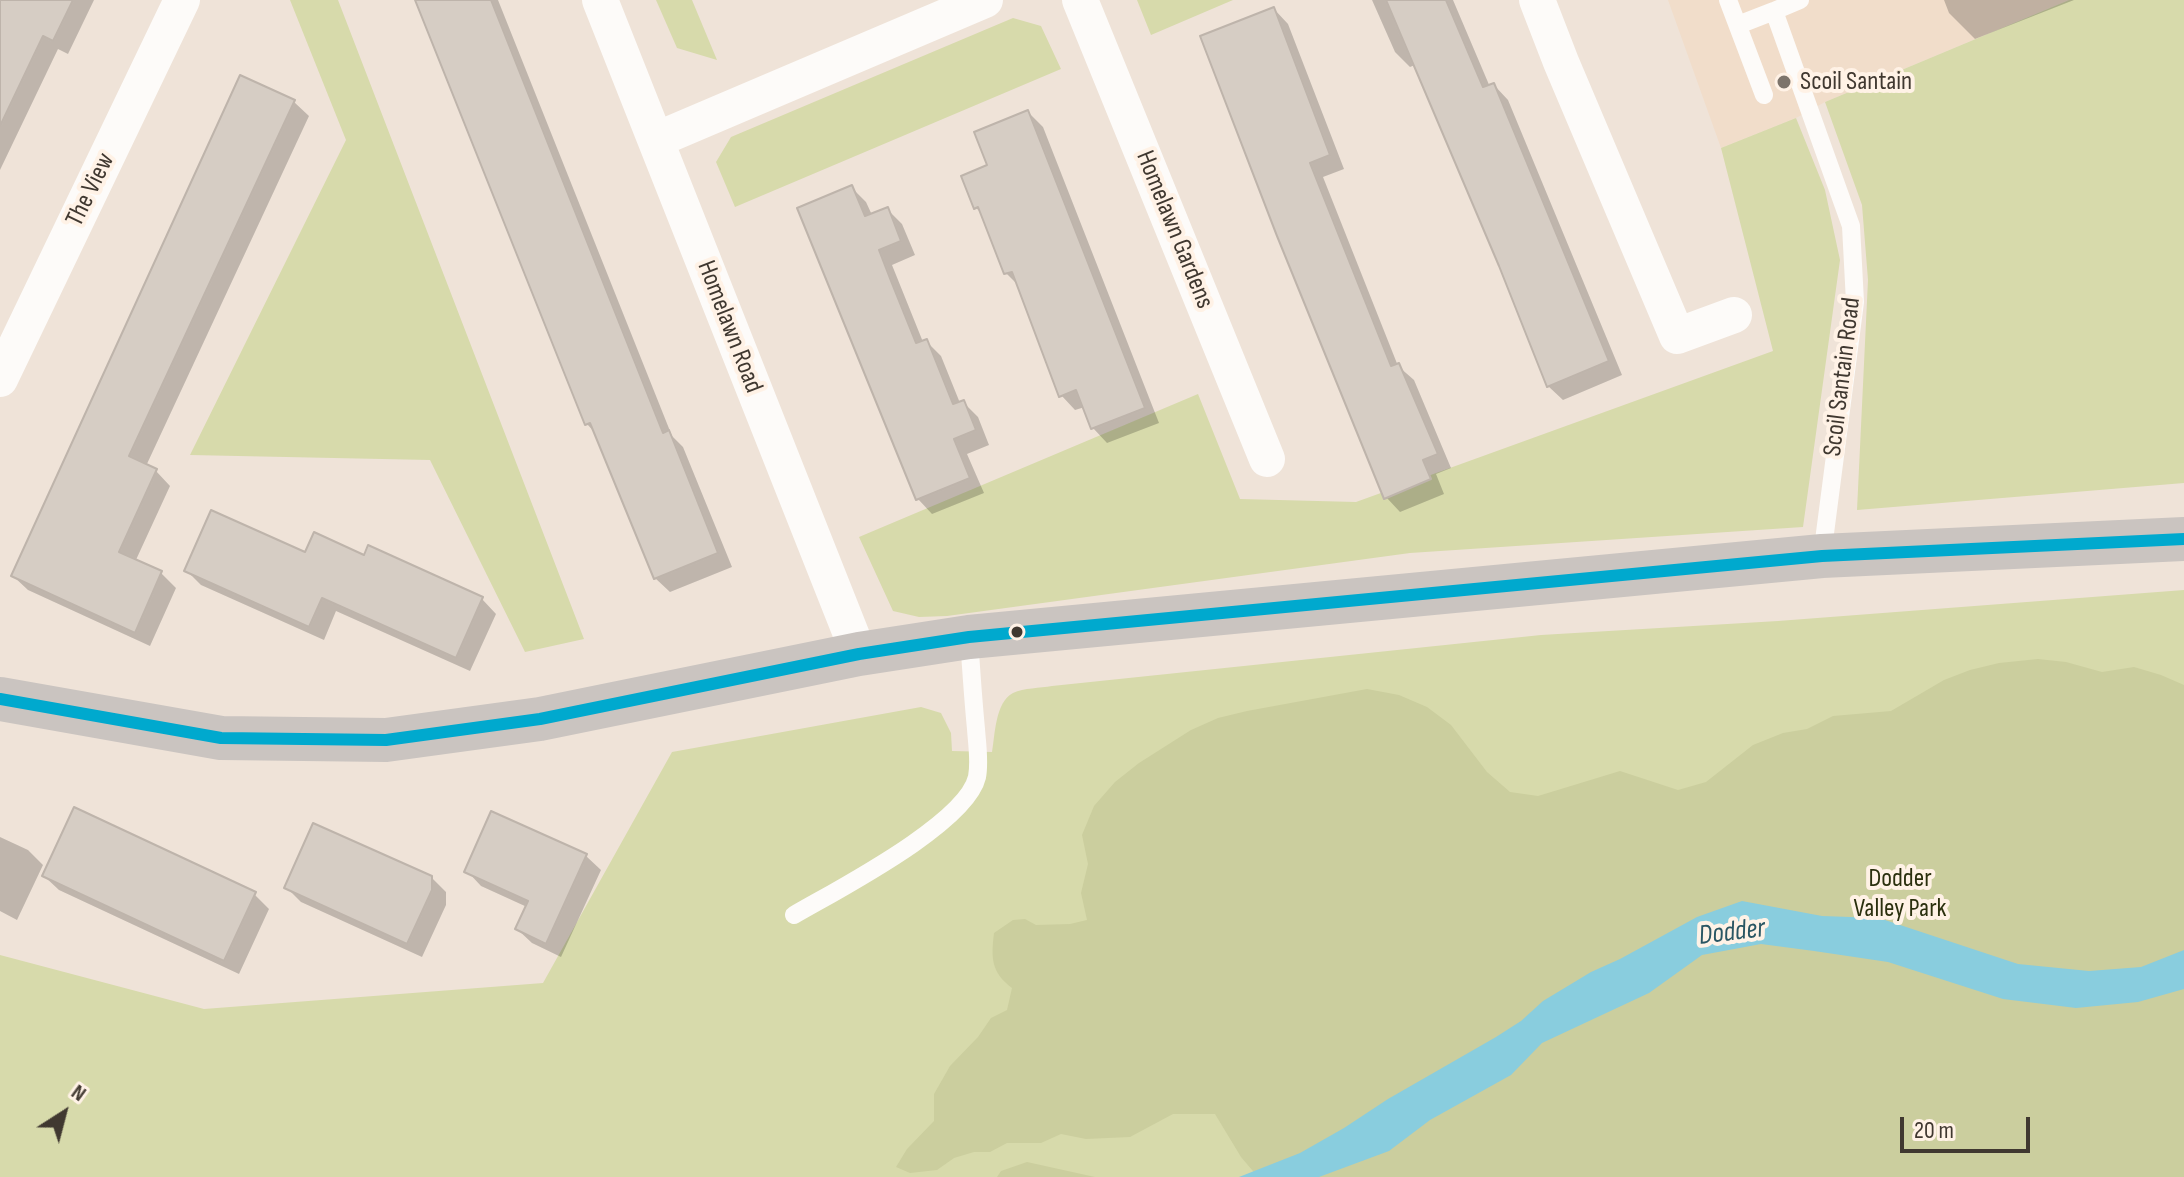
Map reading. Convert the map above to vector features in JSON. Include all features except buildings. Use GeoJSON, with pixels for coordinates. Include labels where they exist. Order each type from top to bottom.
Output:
{"type":"FeatureCollection","features":[{"type":"Feature","properties":{"kind":"street","name":"The View"},"geometry":{"type":"LineString","coordinates":[[0,379],[182,0]]}},
{"type":"Feature","properties":{"kind":"street","name":"Homelawn Road"},"geometry":{"type":"LineString","coordinates":[[600,0],[859,654]]}},
{"type":"Feature","properties":{"kind":"street"},"geometry":{"type":"LineString","coordinates":[[656,140],[985,0]]}},
{"type":"Feature","properties":{"kind":"street","name":"Homelawn Gardens"},"geometry":{"type":"LineString","coordinates":[[1080,0],[1267,459]]}},
{"type":"Feature","properties":{"kind":"street"},"geometry":{"type":"LineString","coordinates":[[1537,0],[1677,336],[1734,315]]}},
{"type":"Feature","properties":{"kind":"street"},"geometry":{"type":"LineString","coordinates":[[0,699],[221,738],[386,740],[540,719],[859,654],[969,637],[1822,556],[2184,539]]}},
{"type":"Feature","properties":{"kind":"lane"},"geometry":{"type":"LineString","coordinates":[[1728,0],[1764,95]]}},
{"type":"Feature","properties":{"kind":"lane"},"geometry":{"type":"LineString","coordinates":[[1738,25],[1800,0]]}},
{"type":"Feature","properties":{"kind":"lane","name":"Scoil Santain Road"},"geometry":{"type":"LineString","coordinates":[[1774,11],[1851,226],[1855,302],[1822,556]]}},
{"type":"Feature","properties":{"kind":"lane"},"geometry":{"type":"LineString","coordinates":[[794,915],[903,851],[952,813],[975,784],[978,776],[969,637]]}},
{"type":"Feature","properties":{"kind":"shaded area","name":"Scoil Santain"},"geometry":{"type":"Polygon","coordinates":[[[1668,0],[2069,0],[1721,148],[1668,0]]]}},
{"type":"Feature","properties":{"kind":"green space"},"geometry":{"type":"Polygon","coordinates":[[[290,0],[338,0],[584,639],[525,652],[430,460],[190,455],[346,140],[290,0]]]}},
{"type":"Feature","properties":{"kind":"green space"},"geometry":{"type":"Polygon","coordinates":[[[656,0],[692,0],[717,60],[677,48],[656,0]]]}},
{"type":"Feature","properties":{"kind":"green space"},"geometry":{"type":"Polygon","coordinates":[[[1137,0],[1233,0],[1151,35],[1137,0]]]}},
{"type":"Feature","properties":{"kind":"green space"},"geometry":{"type":"Polygon","coordinates":[[[2069,0],[2184,0],[2184,483],[1857,510],[1868,280],[1862,205],[1825,102],[2069,0]]]}},
{"type":"Feature","properties":{"kind":"green space"},"geometry":{"type":"Polygon","coordinates":[[[1013,18],[1041,26],[1061,69],[735,207],[716,162],[731,137],[1013,18]]]}},
{"type":"Feature","properties":{"kind":"green space"},"geometry":{"type":"Polygon","coordinates":[[[1796,118],[1825,190],[1840,260],[1803,527],[1410,553],[947,616],[919,617],[893,611],[859,537],[1198,394],[1240,499],[1356,502],[1773,351],[1721,148],[1796,118]]]}},
{"type":"Feature","properties":{"kind":"green space","name":"Dodder Valley Park"},"geometry":{"type":"Polygon","coordinates":[[[2184,590],[2184,1177],[0,1177],[0,955],[204,1009],[543,983],[672,752],[921,707],[941,713],[951,733],[952,751],[992,752],[997,720],[1007,697],[1032,688],[1541,635],[1778,621],[2184,590]]]}},
{"type":"Feature","properties":{"kind":"green space"},"geometry":{"type":"Polygon","coordinates":[[[2038,659],[2066,662],[2102,672],[2134,667],[2184,685],[2184,1177],[1258,1177],[1241,1157],[1215,1114],[1173,1114],[1130,1137],[1086,1139],[1061,1134],[1041,1143],[1007,1143],[990,1152],[974,1152],[954,1158],[937,1170],[910,1173],[896,1167],[907,1149],[934,1121],[934,1094],[950,1066],[978,1037],[991,1018],[1007,1010],[1012,988],[994,964],[994,933],[1013,920],[1025,919],[1036,925],[1087,920],[1081,893],[1088,864],[1082,835],[1094,806],[1115,782],[1139,763],[1191,730],[1218,718],[1247,711],[1367,689],[1399,695],[1427,707],[1451,725],[1487,772],[1510,792],[1538,796],[1620,771],[1678,790],[1706,782],[1753,745],[1783,733],[1807,729],[1833,716],[1891,711],[1944,680],[1970,670],[2038,659]]]}},
{"type":"Feature","properties":{"kind":"green space"},"geometry":{"type":"Polygon","coordinates":[[[1027,1162],[1095,1177],[997,1177],[1001,1171],[1027,1162]]]}},
{"type":"Feature","properties":{"kind":"water","name":"Dodder"},"geometry":{"type":"Polygon","coordinates":[[[1742,901],[1822,916],[1879,918],[2018,964],[2089,971],[2141,967],[2184,950],[2184,989],[2138,1002],[2076,1008],[2003,999],[1888,962],[1814,951],[1761,944],[1702,955],[1649,993],[1542,1043],[1511,1075],[1430,1120],[1389,1151],[1319,1177],[1239,1177],[1300,1153],[1344,1128],[1496,1037],[1521,1021],[1543,1001],[1591,972],[1697,917],[1742,901]]]}},
{"type":"Feature","properties":{"kind":"transit line"},"geometry":{"type":"LineString","coordinates":[[0,699],[221,738],[386,740],[540,719],[859,654],[969,637],[1822,556],[2184,539]]}},
{"type":"Feature","properties":{"kind":"place","name":"Scoil Santain"},"geometry":{"type":"Point","coordinates":[1784,82]}}]}
